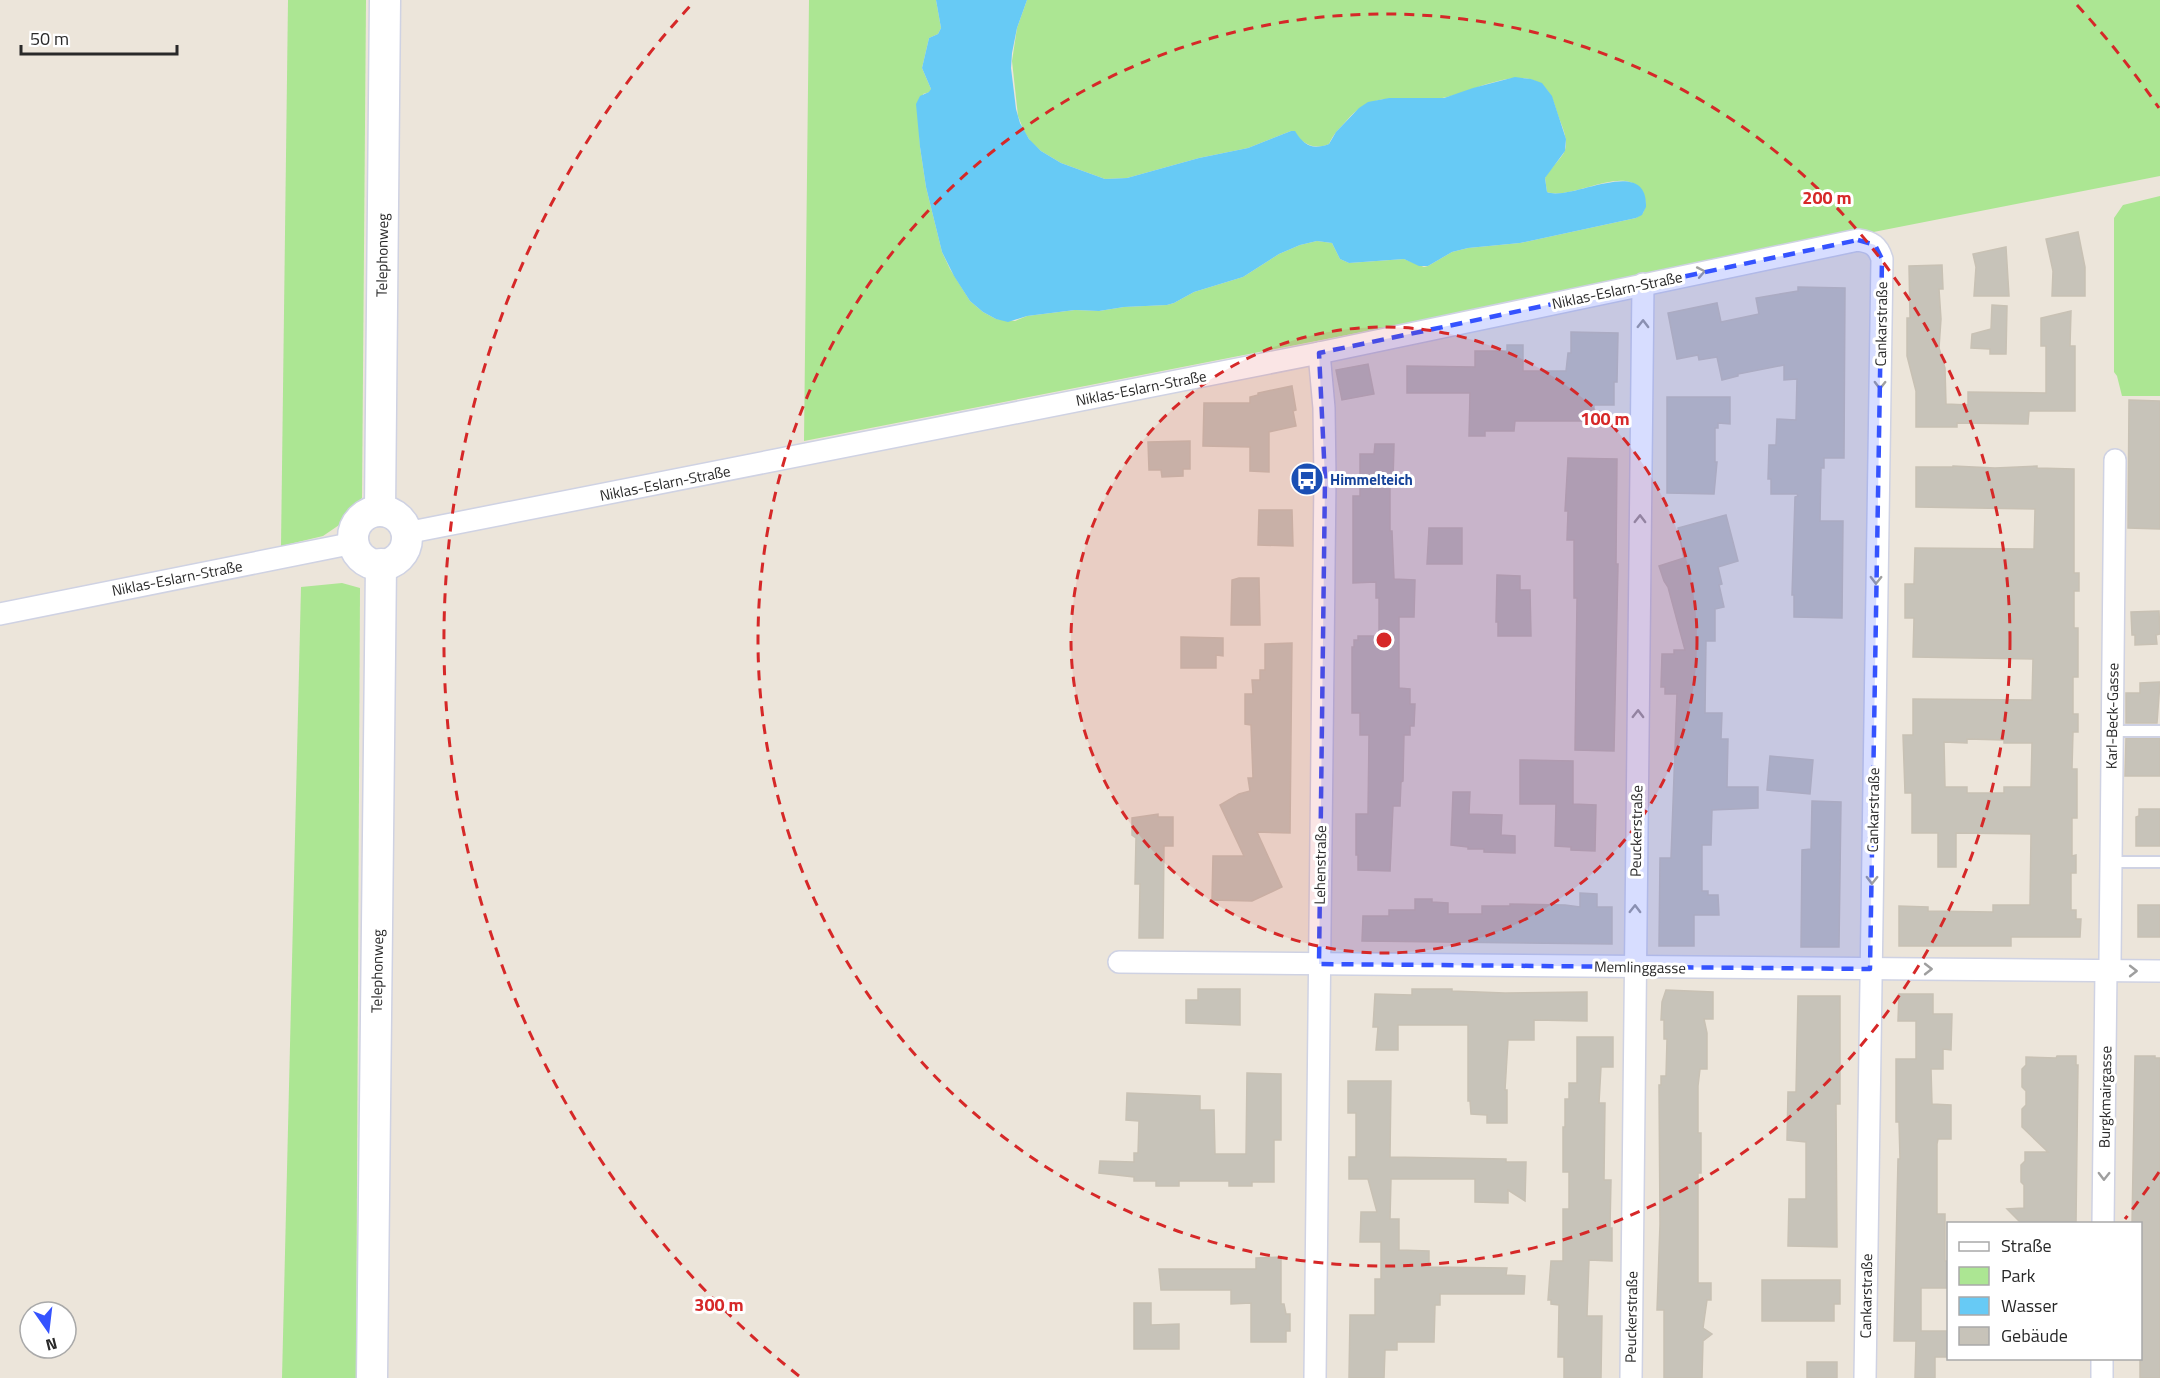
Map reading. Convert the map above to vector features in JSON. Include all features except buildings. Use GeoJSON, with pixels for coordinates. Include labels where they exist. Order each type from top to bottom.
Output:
{"type":"FeatureCollection","features":[{"type":"Feature","properties":{"kind":"street","name":"Telephonweg"},"geometry":{"type":"LineString","coordinates":[[380,511],[385,0]]}},
{"type":"Feature","properties":{"kind":"street","name":"Niklas-Eslarn-Straße"},"geometry":{"type":"LineString","coordinates":[[406,533],[1319,353],[1858,240],[1875,245]]}},
{"type":"Feature","properties":{"kind":"street","name":"Cankarstraße"},"geometry":{"type":"LineString","coordinates":[[1865,1378],[1882,259],[1875,245]]}},
{"type":"Feature","properties":{"kind":"street","name":"Peuckerstraße"},"geometry":{"type":"LineString","coordinates":[[1631,1378],[1643,284]]}},
{"type":"Feature","properties":{"kind":"street","name":"Lehenstraße"},"geometry":{"type":"LineString","coordinates":[[1315,1378],[1325,478],[1324,408],[1319,353]]}},
{"type":"Feature","properties":{"kind":"street","name":"Karl-Beck-Gasse"},"geometry":{"type":"LineString","coordinates":[[2106,971],[2110,962],[2115,460]]}},
{"type":"Feature","properties":{"kind":"street"},"geometry":{"type":"LineString","coordinates":[[370,512],[389,512],[398,518],[406,533],[406,542],[398,558],[381,564],[363,559],[354,543],[356,525],[370,512]]}},
{"type":"Feature","properties":{"kind":"street","name":"Niklas-Eslarn-Straße"},"geometry":{"type":"LineString","coordinates":[[0,614],[354,543]]}},
{"type":"Feature","properties":{"kind":"street","name":"Telephonweg"},"geometry":{"type":"LineString","coordinates":[[372,1378],[381,564]]}},
{"type":"Feature","properties":{"kind":"street","name":"Memlinggasse"},"geometry":{"type":"LineString","coordinates":[[1119,962],[2160,971]]}},
{"type":"Feature","properties":{"kind":"street","name":"Burgkmairgasse"},"geometry":{"type":"LineString","coordinates":[[2103,1222],[2106,971]]}},
{"type":"Feature","properties":{"kind":"street"},"geometry":{"type":"LineString","coordinates":[[2102,1360],[2102,1378]]}},
{"type":"Feature","properties":{"kind":"lane"},"geometry":{"type":"LineString","coordinates":[[2112,731],[2160,731]]}},
{"type":"Feature","properties":{"kind":"lane"},"geometry":{"type":"LineString","coordinates":[[2111,862],[2160,862]]}},
{"type":"Feature","properties":{"kind":"highlighted area"},"geometry":{"type":"Polygon","coordinates":[[[1858,240],[1875,245],[1882,259],[1870,969],[1319,964],[1325,478],[1319,353],[1858,240]]]}},
{"type":"Feature","properties":{"kind":"green space"},"geometry":{"type":"Polygon","coordinates":[[[288,0],[366,0],[362,498],[345,521],[323,536],[281,546],[288,0]]]}},
{"type":"Feature","properties":{"kind":"green space"},"geometry":{"type":"Polygon","coordinates":[[[809,0],[936,0],[941,28],[938,34],[929,38],[922,68],[931,89],[930,92],[923,94],[919,124],[926,187],[942,252],[950,269],[970,301],[996,319],[1015,321],[1027,316],[1075,310],[1099,311],[1167,305],[1194,292],[1243,277],[1279,254],[1317,241],[1332,243],[1340,259],[1349,263],[1404,259],[1424,267],[1452,252],[1468,248],[1520,243],[1636,218],[1643,213],[1646,205],[1641,190],[1632,182],[1619,181],[1573,191],[1547,192],[1545,178],[1564,152],[1566,140],[1549,92],[1538,82],[1525,78],[1494,82],[1447,97],[1420,100],[1384,99],[1372,102],[1360,108],[1335,134],[1329,144],[1323,146],[1308,145],[1291,131],[1248,148],[1199,158],[1127,178],[1105,179],[1061,163],[1041,151],[1024,131],[1018,116],[1012,61],[1017,28],[1027,0],[2160,0],[2160,176],[804,441],[809,0]]]}},
{"type":"Feature","properties":{"kind":"green space"},"geometry":{"type":"Polygon","coordinates":[[[2160,196],[2160,396],[2122,396],[2114,372],[2114,218],[2123,205],[2160,196]]]}},
{"type":"Feature","properties":{"kind":"green space"},"geometry":{"type":"Polygon","coordinates":[[[342,583],[360,588],[356,1378],[282,1378],[301,587],[342,583]]]}},
{"type":"Feature","properties":{"kind":"water"},"geometry":{"type":"Polygon","coordinates":[[[936,0],[1027,0],[1017,28],[1011,68],[1020,123],[1029,139],[1041,151],[1061,163],[1105,179],[1127,178],[1199,158],[1248,148],[1291,131],[1295,131],[1309,145],[1323,146],[1329,144],[1336,132],[1368,102],[1389,98],[1444,98],[1515,77],[1542,83],[1552,96],[1566,139],[1565,151],[1545,178],[1547,192],[1573,191],[1622,181],[1635,183],[1643,191],[1646,207],[1642,215],[1636,218],[1520,243],[1468,248],[1452,252],[1428,266],[1419,266],[1404,259],[1349,263],[1340,259],[1332,243],[1317,241],[1279,254],[1243,277],[1194,292],[1167,305],[1099,311],[1075,310],[1027,316],[1008,322],[996,319],[970,301],[954,276],[942,252],[926,187],[916,104],[920,96],[931,89],[922,68],[929,38],[938,34],[941,28],[936,0]]]}},
{"type":"Feature","properties":{"kind":"place","name":"Himmelteich"},"geometry":{"type":"Point","coordinates":[1307,479]}}]}
